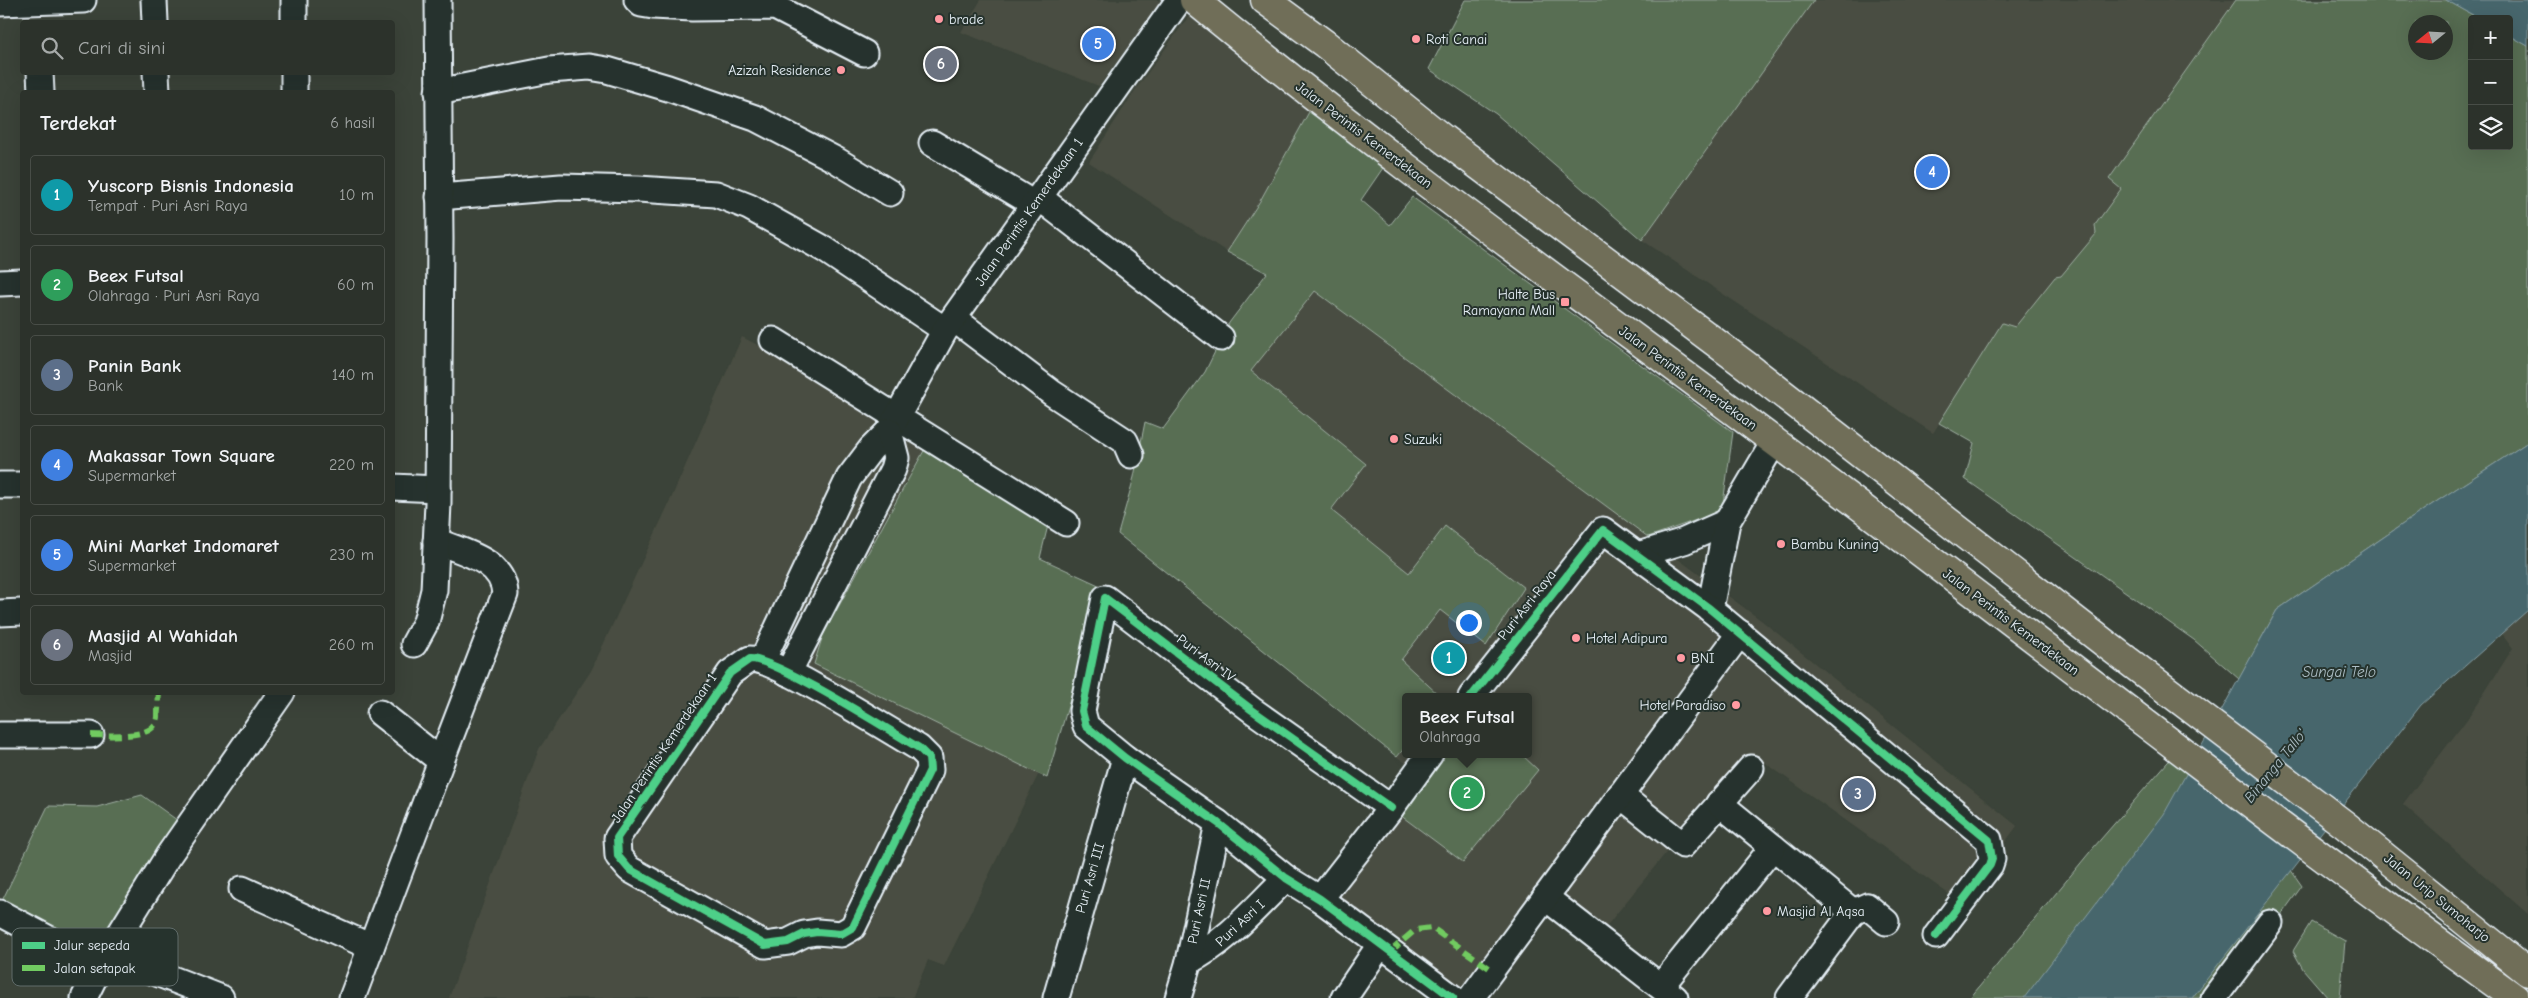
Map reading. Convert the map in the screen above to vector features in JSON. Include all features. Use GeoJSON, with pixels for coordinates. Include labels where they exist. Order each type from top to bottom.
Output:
{"type":"FeatureCollection","features":[{"type":"Feature","properties":{"kind":"highway","name":"Jalan Perintis Kemerdekaan"},"geometry":{"type":"LineString","coordinates":[[1194,0],[1294,82],[1596,311],[1774,442],[2332,865],[2515,998]]}},
{"type":"Feature","properties":{"kind":"highway","name":"Jalan Urip Sumoharjo"},"geometry":{"type":"LineString","coordinates":[[1265,0],[1325,44],[1442,138],[1761,377],[2345,825],[2528,972]]}},
{"type":"Feature","properties":{"kind":"street"},"geometry":{"type":"LineString","coordinates":[[0,3],[38,12],[83,0]]}},
{"type":"Feature","properties":{"kind":"street"},"geometry":{"type":"LineString","coordinates":[[154,0],[155,20]]}},
{"type":"Feature","properties":{"kind":"street"},"geometry":{"type":"LineString","coordinates":[[294,0],[294,20]]}},
{"type":"Feature","properties":{"kind":"street"},"geometry":{"type":"LineString","coordinates":[[414,644],[426,622],[434,590],[438,489],[438,0]]}},
{"type":"Feature","properties":{"kind":"street"},"geometry":{"type":"LineString","coordinates":[[637,0],[641,4],[653,6],[692,8],[771,3],[864,53]]}},
{"type":"Feature","properties":{"kind":"street","name":"Jalan Perintis Kemerdekaan 1"},"geometry":{"type":"LineString","coordinates":[[762,661],[850,478],[871,449],[893,424],[950,325],[1179,0]]}},
{"type":"Feature","properties":{"kind":"street"},"geometry":{"type":"LineString","coordinates":[[438,92],[549,70],[589,67],[607,70],[668,88],[755,118],[836,160],[890,192]]}},
{"type":"Feature","properties":{"kind":"street"},"geometry":{"type":"LineString","coordinates":[[40,75],[41,90]]}},
{"type":"Feature","properties":{"kind":"street"},"geometry":{"type":"LineString","coordinates":[[156,75],[157,90]]}},
{"type":"Feature","properties":{"kind":"street"},"geometry":{"type":"LineString","coordinates":[[294,75],[294,90]]}},
{"type":"Feature","properties":{"kind":"street"},"geometry":{"type":"LineString","coordinates":[[932,143],[1037,201],[1221,338]]}},
{"type":"Feature","properties":{"kind":"street"},"geometry":{"type":"LineString","coordinates":[[439,197],[561,187],[716,194],[749,207],[824,249],[950,325],[1125,441],[1131,455]]}},
{"type":"Feature","properties":{"kind":"street"},"geometry":{"type":"LineString","coordinates":[[0,283],[20,282]]}},
{"type":"Feature","properties":{"kind":"street"},"geometry":{"type":"LineString","coordinates":[[773,340],[893,424],[1066,523]]}},
{"type":"Feature","properties":{"kind":"street"},"geometry":{"type":"LineString","coordinates":[[788,673],[893,469],[896,458],[893,424]]}},
{"type":"Feature","properties":{"kind":"street"},"geometry":{"type":"LineString","coordinates":[[1710,609],[1727,522],[1774,442]]}},
{"type":"Feature","properties":{"kind":"street"},"geometry":{"type":"LineString","coordinates":[[0,485],[20,485]]}},
{"type":"Feature","properties":{"kind":"street"},"geometry":{"type":"LineString","coordinates":[[395,487],[438,489]]}},
{"type":"Feature","properties":{"kind":"street"},"geometry":{"type":"LineString","coordinates":[[1638,556],[1684,541],[1727,522]]}},
{"type":"Feature","properties":{"kind":"street","name":"Puri Asri Raya"},"geometry":{"type":"LineString","coordinates":[[1474,693],[1603,530],[1638,556]]}},
{"type":"Feature","properties":{"kind":"street"},"geometry":{"type":"LineString","coordinates":[[352,998],[505,594],[500,575],[488,563],[436,540]]}},
{"type":"Feature","properties":{"kind":"street"},"geometry":{"type":"LineString","coordinates":[[1638,556],[1740,633],[1989,840],[1992,859],[1990,864],[1936,936]]}},
{"type":"Feature","properties":{"kind":"street","name":"Puri Asri IV"},"geometry":{"type":"LineString","coordinates":[[1125,758],[1086,726],[1082,716],[1104,598],[1252,710],[1391,808]]}},
{"type":"Feature","properties":{"kind":"street"},"geometry":{"type":"LineString","coordinates":[[0,613],[20,612]]}},
{"type":"Feature","properties":{"kind":"street"},"geometry":{"type":"LineString","coordinates":[[1471,998],[1740,633]]}},
{"type":"Feature","properties":{"kind":"street","name":"Jalan Perintis Kemerdekaan 1"},"geometry":{"type":"LineString","coordinates":[[750,659],[762,661],[788,673],[922,750],[929,758],[930,770],[853,927],[841,934],[810,933],[788,942],[765,945],[629,869],[620,861],[616,845],[617,838],[730,674],[750,659]]}},
{"type":"Feature","properties":{"kind":"street"},"geometry":{"type":"LineString","coordinates":[[123,928],[168,856],[280,695]]}},
{"type":"Feature","properties":{"kind":"street"},"geometry":{"type":"LineString","coordinates":[[380,713],[441,761]]}},
{"type":"Feature","properties":{"kind":"street"},"geometry":{"type":"LineString","coordinates":[[0,735],[91,735]]}},
{"type":"Feature","properties":{"kind":"street"},"geometry":{"type":"LineString","coordinates":[[1125,758],[1218,823],[1286,878],[1320,899],[1453,998]]}},
{"type":"Feature","properties":{"kind":"street","name":"Puri Asri III"},"geometry":{"type":"LineString","coordinates":[[1056,998],[1125,758]]}},
{"type":"Feature","properties":{"kind":"street"},"geometry":{"type":"LineString","coordinates":[[1320,899],[1427,758]]}},
{"type":"Feature","properties":{"kind":"street"},"geometry":{"type":"LineString","coordinates":[[1620,795],[1683,845],[1751,768]]}},
{"type":"Feature","properties":{"kind":"street"},"geometry":{"type":"LineString","coordinates":[[1719,803],[1853,912]]}},
{"type":"Feature","properties":{"kind":"street","name":"Puri Asri II"},"geometry":{"type":"LineString","coordinates":[[1178,998],[1189,960],[1218,823]]}},
{"type":"Feature","properties":{"kind":"street"},"geometry":{"type":"LineString","coordinates":[[1545,897],[1668,992],[1772,847]]}},
{"type":"Feature","properties":{"kind":"street","name":"Puri Asri I"},"geometry":{"type":"LineString","coordinates":[[1189,960],[1210,950],[1226,938],[1286,878]]}},
{"type":"Feature","properties":{"kind":"street"},"geometry":{"type":"LineString","coordinates":[[242,889],[371,947]]}},
{"type":"Feature","properties":{"kind":"street"},"geometry":{"type":"LineString","coordinates":[[1789,998],[1853,912],[1861,907],[1870,907],[1886,922]]}},
{"type":"Feature","properties":{"kind":"street"},"geometry":{"type":"LineString","coordinates":[[0,913],[28,928]]}},
{"type":"Feature","properties":{"kind":"street"},"geometry":{"type":"LineString","coordinates":[[2214,998],[2270,923]]}},
{"type":"Feature","properties":{"kind":"street"},"geometry":{"type":"LineString","coordinates":[[1344,998],[1380,944]]}},
{"type":"Feature","properties":{"kind":"street"},"geometry":{"type":"LineString","coordinates":[[178,981],[221,998]]}},
{"type":"Feature","properties":{"kind":"street"},"geometry":{"type":"LineString","coordinates":[[84,998],[90,986]]}},
{"type":"Feature","properties":{"kind":"shaded area"},"geometry":{"type":"Polygon","coordinates":[[[981,0],[1158,0],[1160,2],[1099,86],[961,32],[981,0]]]}},
{"type":"Feature","properties":{"kind":"shaded area"},"geometry":{"type":"Polygon","coordinates":[[[1814,0],[2236,0],[2109,179],[2121,189],[2095,225],[2096,234],[2061,276],[2055,277],[2015,327],[2002,323],[1933,433],[1642,240],[1814,0]]]}},
{"type":"Feature","properties":{"kind":"shaded area"},"geometry":{"type":"Polygon","coordinates":[[[1189,16],[1309,112],[1260,201],[1227,252],[1089,162],[1136,89],[1189,16]]]}},
{"type":"Feature","properties":{"kind":"shaded area"},"geometry":{"type":"Polygon","coordinates":[[[1315,291],[1762,621],[2017,826],[1960,902],[1760,759],[1686,828],[1600,934],[1557,900],[1481,998],[1437,998],[1309,902],[1412,767],[1397,757],[1402,751],[1402,758],[1532,758],[1532,693],[1437,693],[1401,660],[1440,610],[1445,526],[1409,573],[1331,510],[1366,464],[1251,371],[1315,291]]]}},
{"type":"Feature","properties":{"kind":"shaded area"},"geometry":{"type":"Polygon","coordinates":[[[742,337],[932,436],[823,635],[814,664],[1039,773],[944,966],[928,960],[912,998],[449,998],[539,749],[591,671],[667,508],[742,337]]]}},
{"type":"Feature","properties":{"kind":"shaded area"},"geometry":{"type":"Polygon","coordinates":[[[2528,560],[2528,914],[2403,804],[2471,714],[2513,648],[2475,598],[2528,560]]]}},
{"type":"Feature","properties":{"kind":"green space"},"geometry":{"type":"Polygon","coordinates":[[[1465,0],[1814,0],[1642,240],[1496,114],[1429,69],[1465,0]]]}},
{"type":"Feature","properties":{"kind":"green space"},"geometry":{"type":"Polygon","coordinates":[[[2236,0],[2446,0],[2473,15],[2468,15],[2468,150],[2513,150],[2513,37],[2528,46],[2528,442],[2422,511],[2277,610],[2239,679],[2194,640],[1965,479],[1974,443],[1939,423],[2002,323],[2015,327],[2055,277],[2061,276],[2096,234],[2095,225],[2121,189],[2109,179],[2236,0]]]}},
{"type":"Feature","properties":{"kind":"green space"},"geometry":{"type":"Polygon","coordinates":[[[1309,112],[1385,165],[1361,200],[1390,225],[1412,197],[1733,432],[1722,511],[1648,537],[1315,291],[1251,371],[1366,464],[1331,510],[1409,573],[1445,526],[1524,588],[1486,646],[1440,610],[1401,660],[1437,693],[1402,693],[1402,751],[1397,757],[1118,534],[1134,477],[1145,422],[1163,429],[1205,372],[1229,323],[1267,273],[1227,252],[1260,201],[1309,112]]]}},
{"type":"Feature","properties":{"kind":"green space"},"geometry":{"type":"Polygon","coordinates":[[[932,436],[1052,509],[1040,558],[1103,587],[1047,778],[814,664],[823,635],[932,436]]]}},
{"type":"Feature","properties":{"kind":"green space"},"geometry":{"type":"Polygon","coordinates":[[[2174,755],[2200,782],[2045,998],[1970,998],[2094,847],[2174,755]]]}},
{"type":"Feature","properties":{"kind":"green space"},"geometry":{"type":"Polygon","coordinates":[[[1435,758],[1525,758],[1538,770],[1463,862],[1400,815],[1435,758]]]}},
{"type":"Feature","properties":{"kind":"green space"},"geometry":{"type":"Polygon","coordinates":[[[142,795],[181,823],[112,928],[46,928],[0,905],[48,806],[97,807],[142,795]]]}},
{"type":"Feature","properties":{"kind":"green space"},"geometry":{"type":"Polygon","coordinates":[[[2274,846],[2302,886],[2246,963],[2226,998],[2166,998],[2274,846]]]}},
{"type":"Feature","properties":{"kind":"green space"},"geometry":{"type":"Polygon","coordinates":[[[2311,922],[2345,941],[2340,998],[2328,998],[2303,969],[2293,951],[2311,922]]]}},
{"type":"Feature","properties":{"kind":"water"},"geometry":{"type":"Polygon","coordinates":[[[2446,0],[2528,0],[2528,46],[2513,37],[2513,15],[2473,15],[2446,0]]]}},
{"type":"Feature","properties":{"kind":"water","name":"Sungai Telo"},"geometry":{"type":"Polygon","coordinates":[[[2528,442],[2528,610],[2421,705],[2192,998],[2024,998],[2164,814],[2277,610],[2422,511],[2528,442]]]}},
{"type":"Feature","properties":{"kind":"marked path"},"geometry":{"type":"LineString","coordinates":[[91,735],[126,735],[151,729],[157,717],[159,695]]}},
{"type":"Feature","properties":{"kind":"marked path"},"geometry":{"type":"LineString","coordinates":[[1390,952],[1415,930],[1432,928],[1492,970]]}},
{"type":"Feature","properties":{"kind":"cycle path"},"geometry":{"type":"LineString","coordinates":[[1474,693],[1603,530],[1710,609],[1989,840],[1992,859],[1990,865],[1936,936]]}},
{"type":"Feature","properties":{"kind":"cycle path"},"geometry":{"type":"LineString","coordinates":[[1391,808],[1252,710],[1105,598],[1082,711],[1086,726],[1125,758],[1218,823],[1286,878],[1320,899],[1453,998]]}},
{"type":"Feature","properties":{"kind":"cycle path"},"geometry":{"type":"LineString","coordinates":[[750,659],[783,670],[807,682],[919,748],[929,758],[930,770],[853,927],[841,934],[817,932],[804,934],[788,942],[765,945],[629,869],[618,856],[617,838],[730,673],[750,659]]}},
{"type":"Feature","properties":{"kind":"place","name":"brade"},"geometry":{"type":"Point","coordinates":[939,19]}},
{"type":"Feature","properties":{"kind":"place","name":"Roti Canai"},"geometry":{"type":"Point","coordinates":[1416,39]}},
{"type":"Feature","properties":{"kind":"place","name":"Mini Market Indomaret"},"geometry":{"type":"Point","coordinates":[1098,44]}},
{"type":"Feature","properties":{"kind":"place","name":"Masjid Al Wahidah"},"geometry":{"type":"Point","coordinates":[941,64]}},
{"type":"Feature","properties":{"kind":"place","name":"Azizah Residence"},"geometry":{"type":"Point","coordinates":[841,70]}},
{"type":"Feature","properties":{"kind":"place","name":"Makassar Town Square"},"geometry":{"type":"Point","coordinates":[1932,172]}},
{"type":"Feature","properties":{"kind":"place","name":"Halte Bus Ramayana Mall"},"geometry":{"type":"Point","coordinates":[1565,302]}},
{"type":"Feature","properties":{"kind":"place","name":"Suzuki"},"geometry":{"type":"Point","coordinates":[1394,439]}},
{"type":"Feature","properties":{"kind":"place","name":"Bambu Kuning"},"geometry":{"type":"Point","coordinates":[1781,544]}},
{"type":"Feature","properties":{"kind":"place","name":"Hotel Adipura"},"geometry":{"type":"Point","coordinates":[1576,638]}},
{"type":"Feature","properties":{"kind":"place","name":"Yuscorp Bisnis Indonesia"},"geometry":{"type":"Point","coordinates":[1449,658]}},
{"type":"Feature","properties":{"kind":"place","name":"BNI"},"geometry":{"type":"Point","coordinates":[1681,658]}},
{"type":"Feature","properties":{"kind":"place","name":"Hotel Paradiso"},"geometry":{"type":"Point","coordinates":[1736,705]}},
{"type":"Feature","properties":{"kind":"place","name":"Beex Futsal"},"geometry":{"type":"Point","coordinates":[1467,793]}},
{"type":"Feature","properties":{"kind":"place","name":"Panin Bank"},"geometry":{"type":"Point","coordinates":[1858,794]}},
{"type":"Feature","properties":{"kind":"place","name":"Masjid Al Aqsa"},"geometry":{"type":"Point","coordinates":[1767,911]}},
{"type":"Feature","properties":{"kind":"water label","name":"Binanga Tallo'"},"geometry":{"type":"Point","coordinates":[2275,766]}}]}
